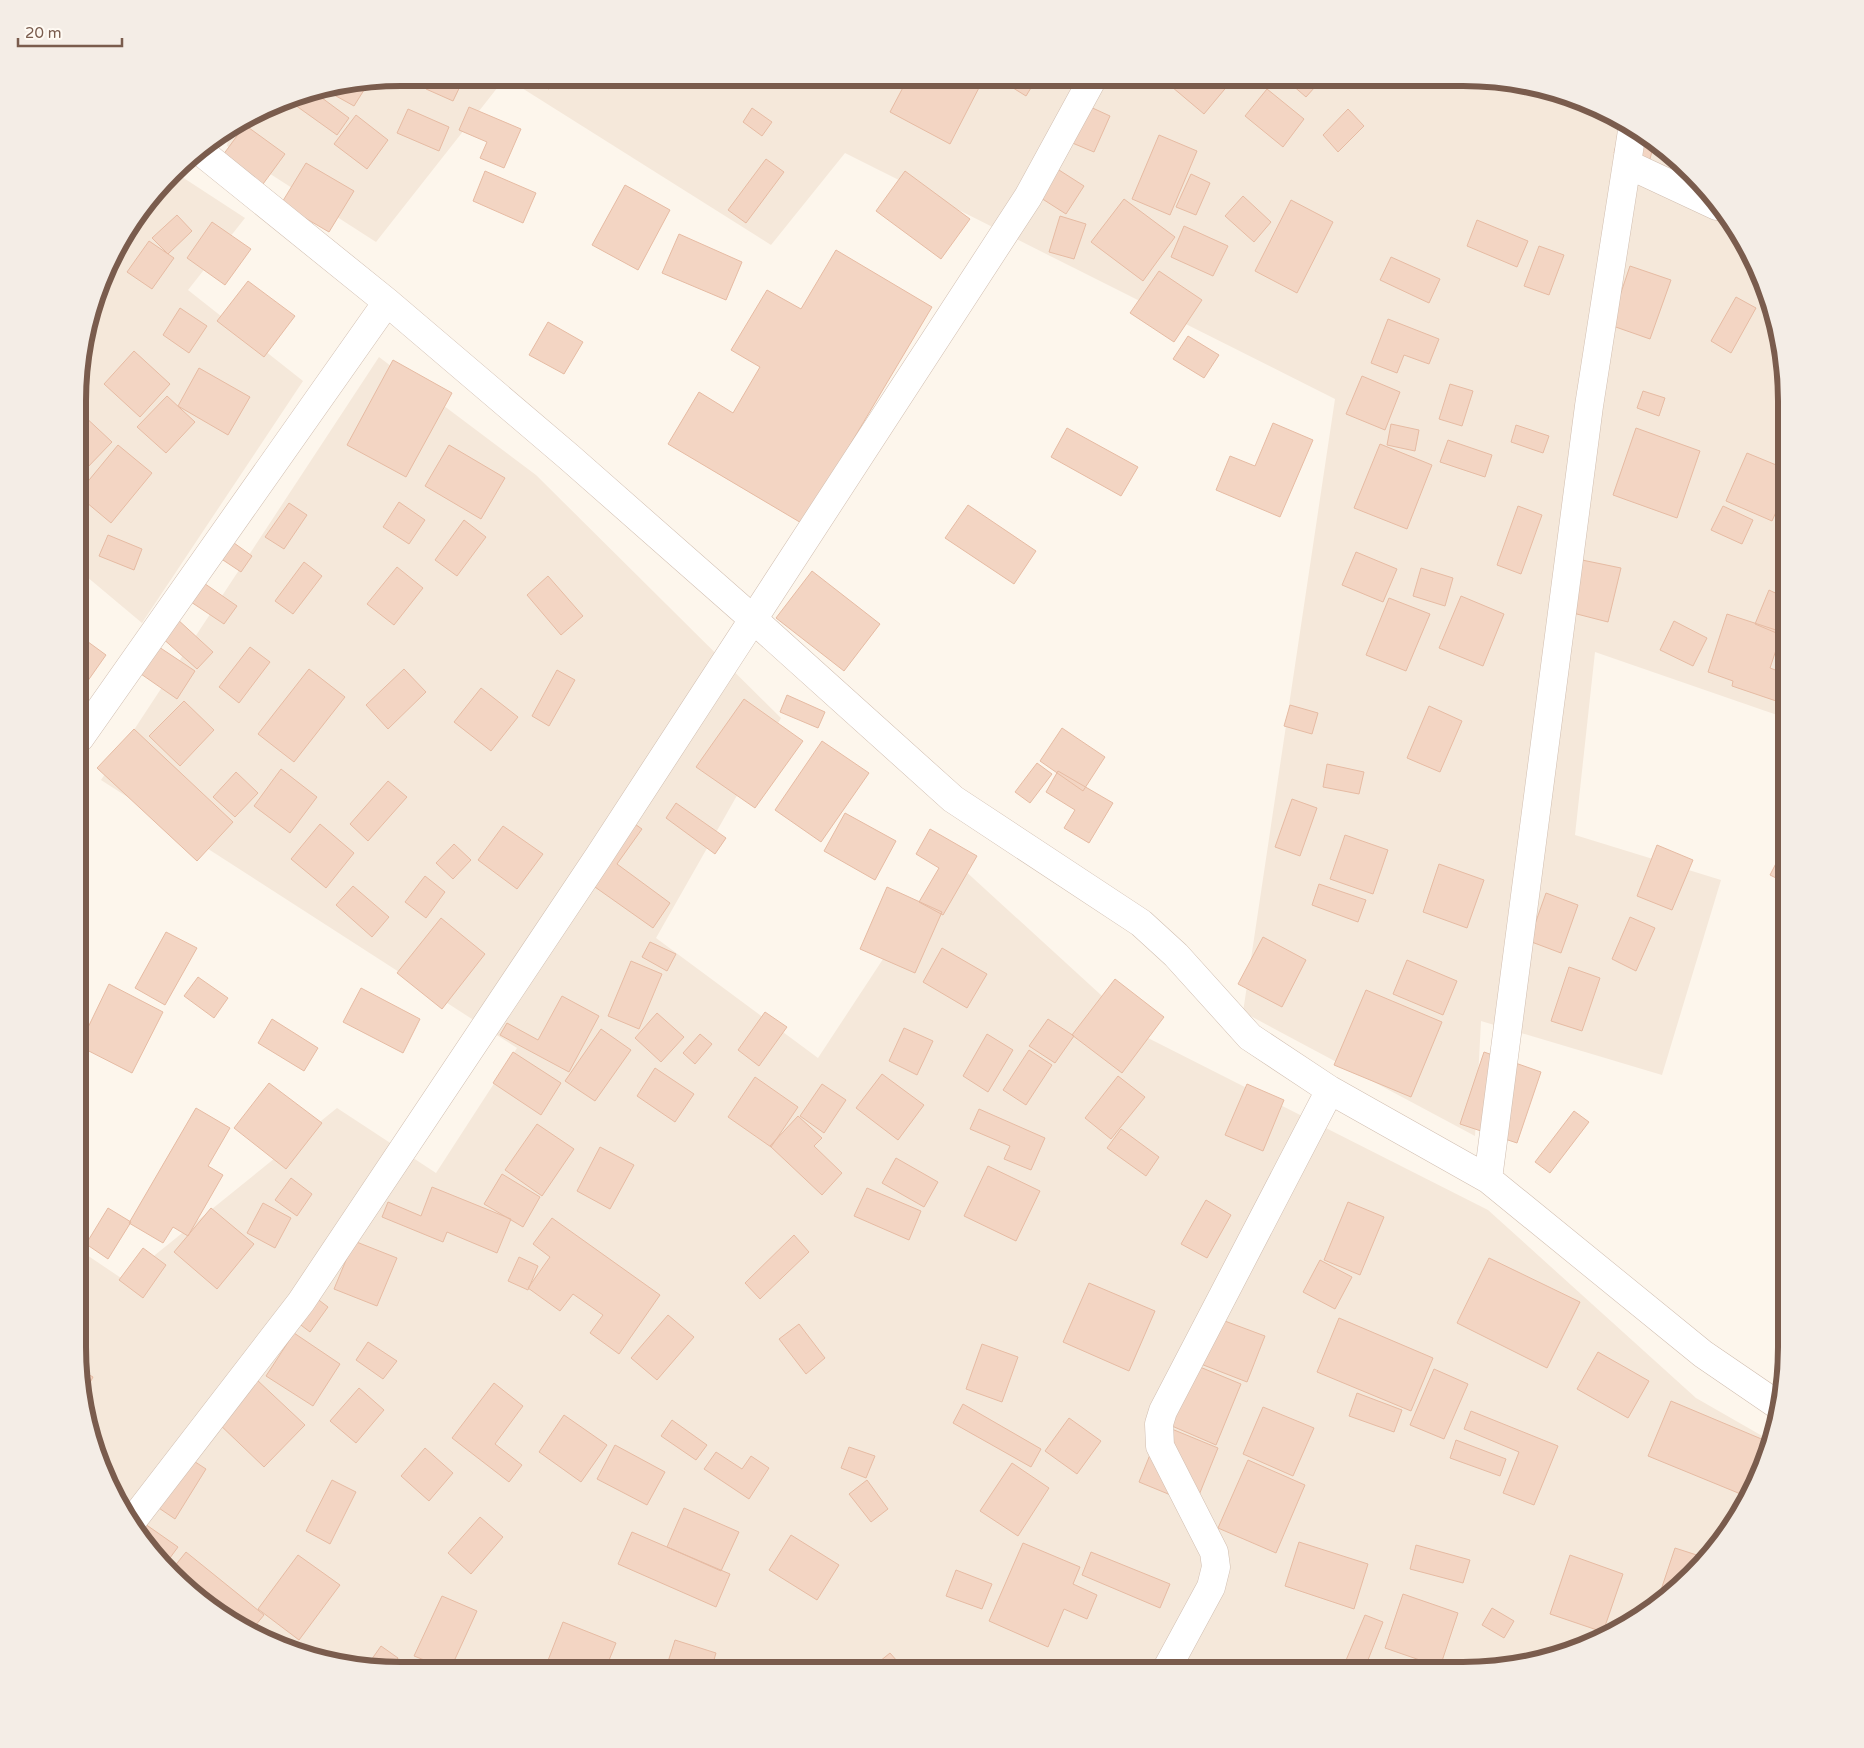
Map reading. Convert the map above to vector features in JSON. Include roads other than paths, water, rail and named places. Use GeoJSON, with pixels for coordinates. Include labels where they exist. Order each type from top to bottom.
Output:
{"type":"FeatureCollection","features":[{"type":"Feature","properties":{"kind":"street"},"geometry":{"type":"LineString","coordinates":[[136,1517],[301,1302],[594,865],[1028,197],[1089,86]]}},
{"type":"Feature","properties":{"kind":"street"},"geometry":{"type":"LineString","coordinates":[[1488,1179],[1587,416],[1631,135]]}},
{"type":"Feature","properties":{"kind":"street"},"geometry":{"type":"LineString","coordinates":[[205,155],[387,302],[569,457],[753,619],[953,800],[1140,923],[1176,955],[1250,1037],[1330,1090],[1488,1179],[1702,1354],[1773,1402]]}},
{"type":"Feature","properties":{"kind":"street"},"geometry":{"type":"LineString","coordinates":[[1627,164],[1705,201]]}},
{"type":"Feature","properties":{"kind":"street"},"geometry":{"type":"LineString","coordinates":[[86,729],[387,302]]}},
{"type":"Feature","properties":{"kind":"street"},"geometry":{"type":"LineString","coordinates":[[1170,1662],[1211,1587],[1216,1567],[1214,1552],[1160,1446],[1159,1424],[1163,1411],[1330,1090]]}}]}
